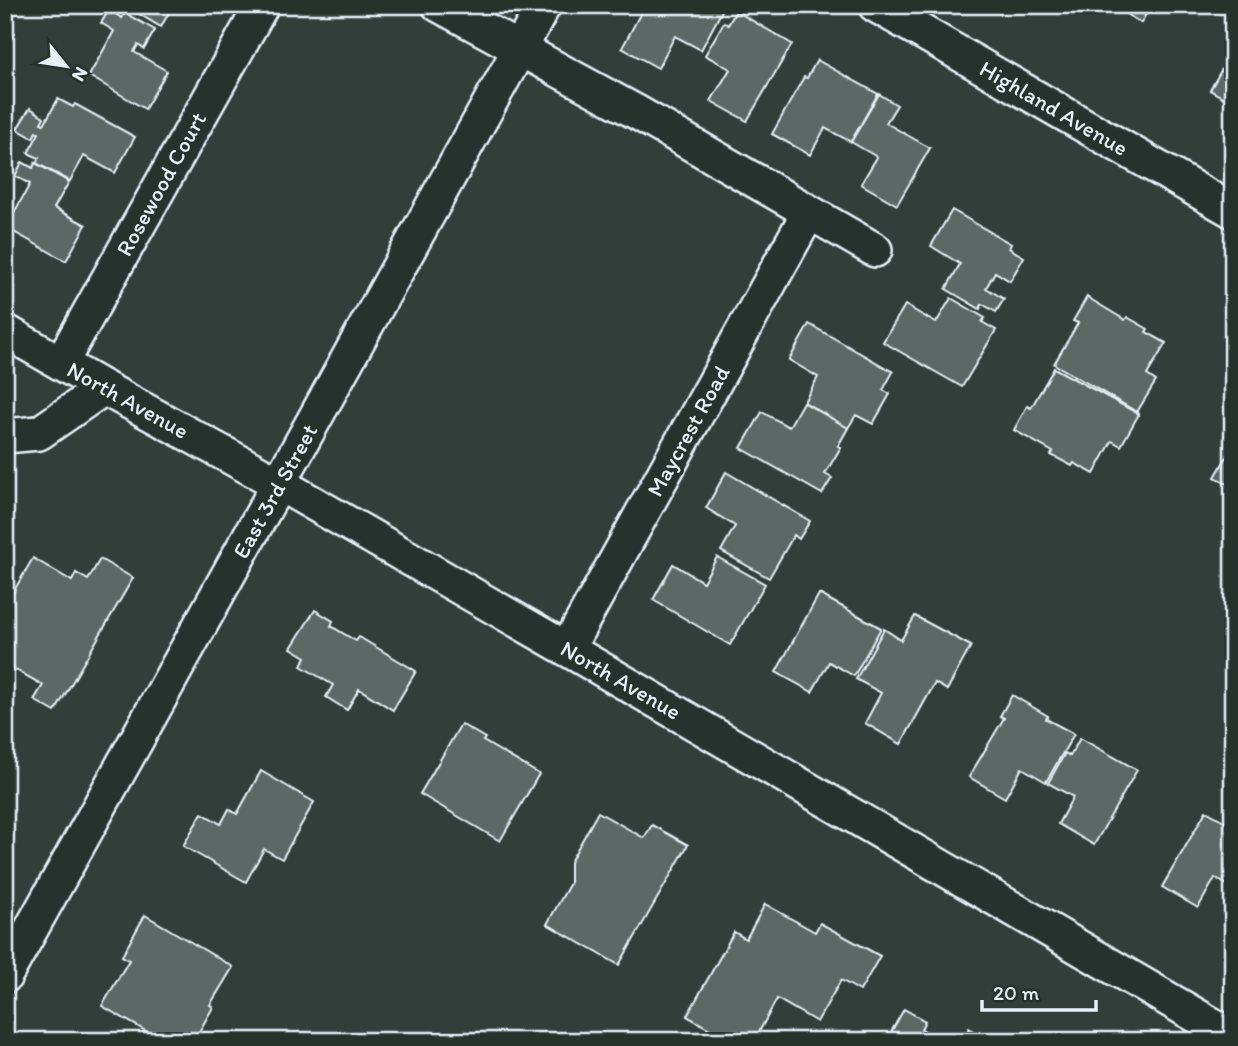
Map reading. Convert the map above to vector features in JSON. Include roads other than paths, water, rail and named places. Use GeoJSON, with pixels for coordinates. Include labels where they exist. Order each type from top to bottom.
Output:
{"type":"FeatureCollection","features":[{"type":"Feature","properties":{"kind":"street","name":"Rosewood Court"},"geometry":{"type":"LineString","coordinates":[[61,363],[262,5]]}},
{"type":"Feature","properties":{"kind":"street"},"geometry":{"type":"LineString","coordinates":[[439,5],[638,113],[875,250]]}},
{"type":"Feature","properties":{"kind":"street","name":"East 3rd Street"},"geometry":{"type":"LineString","coordinates":[[5,976],[544,5]]}},
{"type":"Feature","properties":{"kind":"street","name":"Highland Avenue"},"geometry":{"type":"LineString","coordinates":[[875,5],[1233,211]]}},
{"type":"Feature","properties":{"kind":"street","name":"Maycrest Road"},"geometry":{"type":"LineString","coordinates":[[567,649],[809,212]]}},
{"type":"Feature","properties":{"kind":"street","name":"North Avenue"},"geometry":{"type":"LineString","coordinates":[[5,331],[278,483],[567,649],[1233,1037]]}},
{"type":"Feature","properties":{"kind":"street"},"geometry":{"type":"LineString","coordinates":[[5,436],[39,433],[104,388]]}}]}
